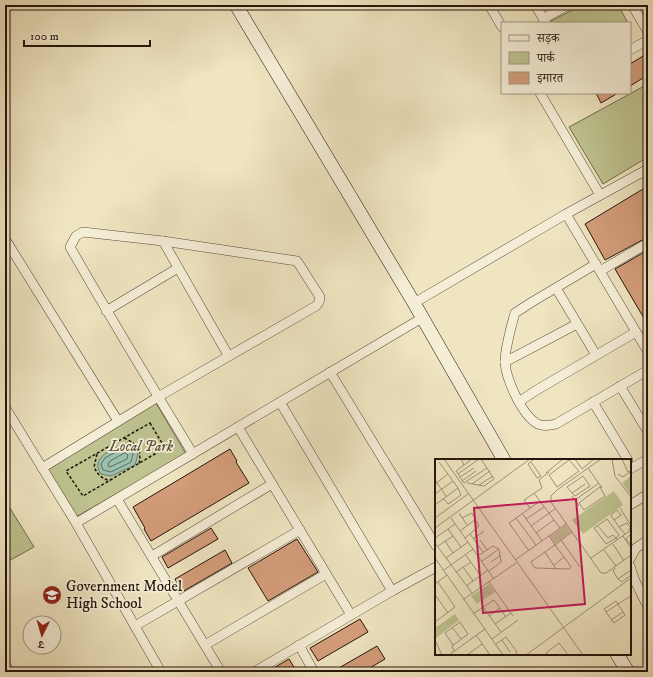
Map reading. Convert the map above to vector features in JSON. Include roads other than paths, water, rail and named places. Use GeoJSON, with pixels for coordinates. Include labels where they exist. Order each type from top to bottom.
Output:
{"type":"FeatureCollection","features":[{"type":"Feature","properties":{"kind":"main road"},"geometry":{"type":"LineString","coordinates":[[236,5],[414,303],[503,459]]}},
{"type":"Feature","properties":{"kind":"main road"},"geometry":{"type":"LineString","coordinates":[[619,655],[628,672]]}},
{"type":"Feature","properties":{"kind":"street"},"geometry":{"type":"LineString","coordinates":[[489,5],[501,25]]}},
{"type":"Feature","properties":{"kind":"street"},"geometry":{"type":"LineString","coordinates":[[535,5],[544,21],[568,5]]}},
{"type":"Feature","properties":{"kind":"street"},"geometry":{"type":"LineString","coordinates":[[632,5],[648,32]]}},
{"type":"Feature","properties":{"kind":"street"},"geometry":{"type":"LineString","coordinates":[[631,49],[648,40]]}},
{"type":"Feature","properties":{"kind":"street"},"geometry":{"type":"LineString","coordinates":[[541,94],[600,195]]}},
{"type":"Feature","properties":{"kind":"street"},"geometry":{"type":"LineString","coordinates":[[414,303],[566,214],[648,169]]}},
{"type":"Feature","properties":{"kind":"street"},"geometry":{"type":"LineString","coordinates":[[566,214],[648,352]]}},
{"type":"Feature","properties":{"kind":"street"},"geometry":{"type":"LineString","coordinates":[[42,468],[118,421],[158,397],[228,355],[316,306],[320,297],[297,261],[163,241],[83,232],[76,236],[70,247],[106,311],[158,397],[193,454]]}},
{"type":"Feature","properties":{"kind":"street"},"geometry":{"type":"LineString","coordinates":[[163,241],[228,355]]}},
{"type":"Feature","properties":{"kind":"street"},"geometry":{"type":"LineString","coordinates":[[8,242],[118,421]]}},
{"type":"Feature","properties":{"kind":"street"},"geometry":{"type":"LineString","coordinates":[[648,243],[556,288],[515,313],[505,362],[510,385],[520,402],[529,416],[538,424],[546,426],[556,424],[648,370]]}},
{"type":"Feature","properties":{"kind":"street"},"geometry":{"type":"LineString","coordinates":[[106,311],[178,268]]}},
{"type":"Feature","properties":{"kind":"street"},"geometry":{"type":"LineString","coordinates":[[556,288],[596,355]]}},
{"type":"Feature","properties":{"kind":"street"},"geometry":{"type":"LineString","coordinates":[[76,523],[422,318]]}},
{"type":"Feature","properties":{"kind":"street"},"geometry":{"type":"LineString","coordinates":[[505,362],[577,324]]}},
{"type":"Feature","properties":{"kind":"street"},"geometry":{"type":"LineString","coordinates":[[520,402],[535,391],[636,332]]}},
{"type":"Feature","properties":{"kind":"street"},"geometry":{"type":"LineString","coordinates":[[330,372],[435,544]]}},
{"type":"Feature","properties":{"kind":"street"},"geometry":{"type":"LineString","coordinates":[[620,386],[648,432]]}},
{"type":"Feature","properties":{"kind":"street"},"geometry":{"type":"LineString","coordinates":[[280,402],[392,591]]}},
{"type":"Feature","properties":{"kind":"street"},"geometry":{"type":"LineString","coordinates":[[593,402],[626,459]]}},
{"type":"Feature","properties":{"kind":"street"},"geometry":{"type":"LineString","coordinates":[[5,407],[76,523],[161,672]]}},
{"type":"Feature","properties":{"kind":"street"},"geometry":{"type":"LineString","coordinates":[[238,427],[351,615]]}},
{"type":"Feature","properties":{"kind":"street"},"geometry":{"type":"LineString","coordinates":[[631,465],[648,459]]}},
{"type":"Feature","properties":{"kind":"street"},"geometry":{"type":"LineString","coordinates":[[152,556],[272,484]]}},
{"type":"Feature","properties":{"kind":"street"},"geometry":{"type":"LineString","coordinates":[[631,504],[648,494]]}},
{"type":"Feature","properties":{"kind":"street"},"geometry":{"type":"LineString","coordinates":[[118,499],[221,672]]}},
{"type":"Feature","properties":{"kind":"street"},"geometry":{"type":"LineString","coordinates":[[135,626],[300,530]]}},
{"type":"Feature","properties":{"kind":"street"},"geometry":{"type":"LineString","coordinates":[[631,556],[636,548],[648,540]]}},
{"type":"Feature","properties":{"kind":"street"},"geometry":{"type":"LineString","coordinates":[[254,672],[435,568]]}},
{"type":"Feature","properties":{"kind":"street"},"geometry":{"type":"LineString","coordinates":[[631,569],[635,581],[648,606]]}},
{"type":"Feature","properties":{"kind":"street"},"geometry":{"type":"LineString","coordinates":[[205,645],[326,574]]}},
{"type":"Feature","properties":{"kind":"street"},"geometry":{"type":"LineString","coordinates":[[299,646],[314,672]]}},
{"type":"Feature","properties":{"kind":"water"},"geometry":{"type":"Polygon","coordinates":[[[126,443],[134,446],[138,454],[135,465],[111,476],[101,474],[98,468],[100,458],[104,454],[126,443]]]}},
{"type":"Feature","properties":{"kind":"place","name":"Government Model High School"},"geometry":{"type":"Point","coordinates":[52,595]}},
{"type":"Feature","properties":{"kind":"park label","name":"Local Park"},"geometry":{"type":"Point","coordinates":[141,446]}}]}
